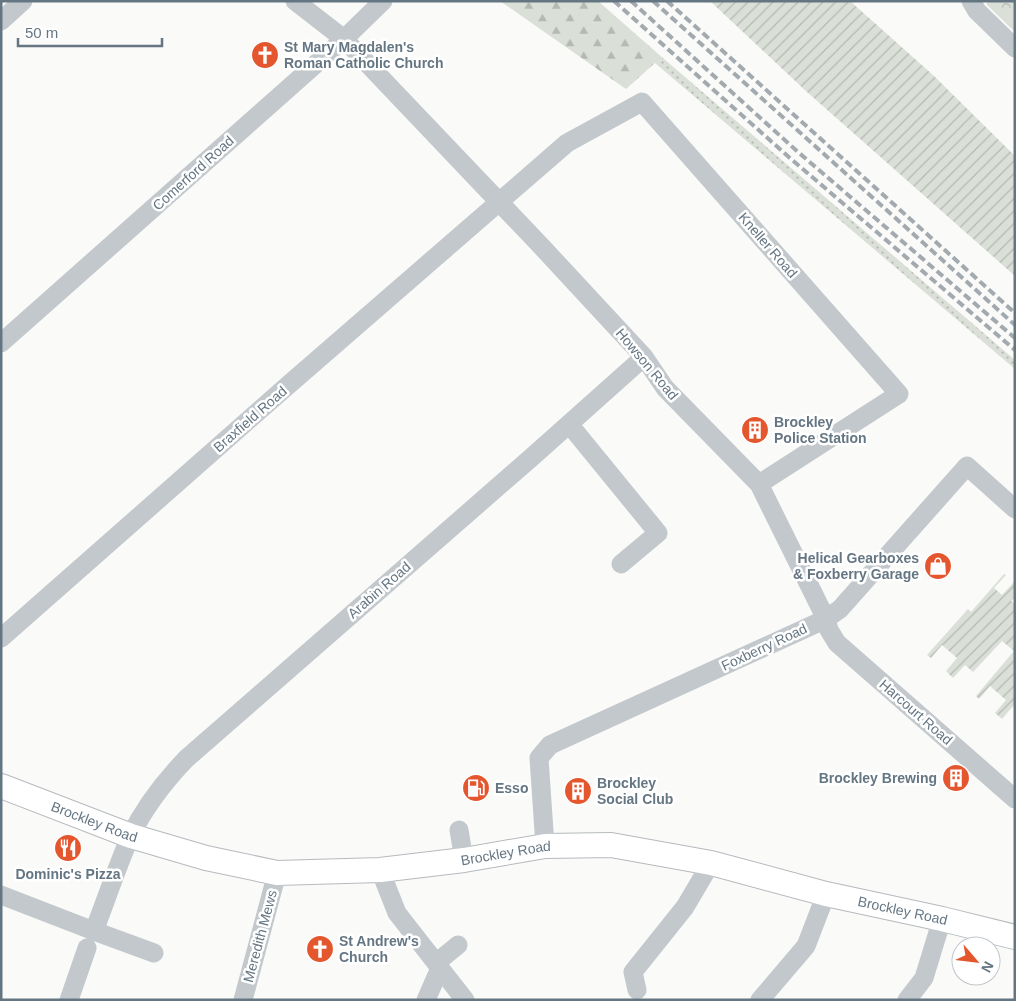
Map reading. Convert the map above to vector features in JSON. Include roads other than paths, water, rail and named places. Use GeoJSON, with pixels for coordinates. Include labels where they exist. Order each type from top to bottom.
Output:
{"type":"FeatureCollection","features":[{"type":"Feature","properties":{"kind":"main road","name":"Brockley Road"},"geometry":{"type":"LineString","coordinates":[[1,786],[131,836],[206,858],[278,873],[380,870],[464,860],[545,846],[611,845],[711,863],[826,894],[1015,937]]}},
{"type":"Feature","properties":{"kind":"street"},"geometry":{"type":"LineString","coordinates":[[1,21],[23,1]]}},
{"type":"Feature","properties":{"kind":"street"},"geometry":{"type":"LineString","coordinates":[[295,1],[344,39]]}},
{"type":"Feature","properties":{"kind":"street","name":"Comerford Road"},"geometry":{"type":"LineString","coordinates":[[1,343],[344,39],[383,1]]}},
{"type":"Feature","properties":{"kind":"street"},"geometry":{"type":"LineString","coordinates":[[971,1],[977,11],[1015,48]]}},
{"type":"Feature","properties":{"kind":"street","name":"Howson Road"},"geometry":{"type":"LineString","coordinates":[[344,39],[434,132],[644,357],[665,388],[760,484],[826,619]]}},
{"type":"Feature","properties":{"kind":"street","name":"Kneller Road"},"geometry":{"type":"LineString","coordinates":[[500,202],[567,143],[642,102],[899,394],[760,484]]}},
{"type":"Feature","properties":{"kind":"street","name":"Braxfield Road"},"geometry":{"type":"LineString","coordinates":[[1,638],[500,202]]}},
{"type":"Feature","properties":{"kind":"street","name":"Arabin Road"},"geometry":{"type":"LineString","coordinates":[[69,1000],[131,836],[167,779],[186,759],[644,357]]}},
{"type":"Feature","properties":{"kind":"street"},"geometry":{"type":"LineString","coordinates":[[569,424],[658,533],[620,564]]}},
{"type":"Feature","properties":{"kind":"street","name":"Foxberry Road"},"geometry":{"type":"LineString","coordinates":[[545,846],[533,796],[539,758],[550,745],[826,619],[840,609],[967,466],[1015,509]]}},
{"type":"Feature","properties":{"kind":"street","name":"Harcourt Road"},"geometry":{"type":"LineString","coordinates":[[826,619],[829,630],[837,643],[1015,799]]}},
{"type":"Feature","properties":{"kind":"street"},"geometry":{"type":"LineString","coordinates":[[459,830],[464,860]]}},
{"type":"Feature","properties":{"kind":"street"},"geometry":{"type":"LineString","coordinates":[[637,990],[633,972],[685,907],[711,863]]}},
{"type":"Feature","properties":{"kind":"street"},"geometry":{"type":"LineString","coordinates":[[380,870],[397,913],[464,1000]]}},
{"type":"Feature","properties":{"kind":"street","name":"Meredith Mews"},"geometry":{"type":"LineString","coordinates":[[243,1000],[278,873]]}},
{"type":"Feature","properties":{"kind":"street"},"geometry":{"type":"LineString","coordinates":[[760,1000],[806,946],[826,894]]}},
{"type":"Feature","properties":{"kind":"street"},"geometry":{"type":"LineString","coordinates":[[1,895],[91,939],[154,953]]}},
{"type":"Feature","properties":{"kind":"street"},"geometry":{"type":"LineString","coordinates":[[912,999],[924,978],[942,919]]}},
{"type":"Feature","properties":{"kind":"street"},"geometry":{"type":"LineString","coordinates":[[426,1000],[438,966],[458,945]]}},
{"type":"Feature","properties":{"kind":"railway"},"geometry":{"type":"LineString","coordinates":[[614,1],[791,159],[1015,350]]}},
{"type":"Feature","properties":{"kind":"railway"},"geometry":{"type":"LineString","coordinates":[[631,1],[798,152],[1015,338]]}},
{"type":"Feature","properties":{"kind":"railway"},"geometry":{"type":"LineString","coordinates":[[653,1],[1015,325]]}},
{"type":"Feature","properties":{"kind":"railway"},"geometry":{"type":"LineString","coordinates":[[667,1],[1015,313]]}},
{"type":"Feature","properties":{"kind":"place","name":"St Mary Magdalen's Roman Catholic Church"},"geometry":{"type":"Point","coordinates":[265,55]}},
{"type":"Feature","properties":{"kind":"place","name":"Brockley Police Station"},"geometry":{"type":"Point","coordinates":[755,430]}},
{"type":"Feature","properties":{"kind":"place","name":"Helical Gearboxes & Foxberry Garage"},"geometry":{"type":"Point","coordinates":[938,566]}},
{"type":"Feature","properties":{"kind":"place","name":"Brockley Brewing"},"geometry":{"type":"Point","coordinates":[956,778]}},
{"type":"Feature","properties":{"kind":"place","name":"Esso"},"geometry":{"type":"Point","coordinates":[476,788]}},
{"type":"Feature","properties":{"kind":"place","name":"Brockley Social Club"},"geometry":{"type":"Point","coordinates":[578,791]}},
{"type":"Feature","properties":{"kind":"place","name":"Dominic's Pizza"},"geometry":{"type":"Point","coordinates":[68,848]}},
{"type":"Feature","properties":{"kind":"place","name":"St Andrew's Church"},"geometry":{"type":"Point","coordinates":[320,949]}}]}
